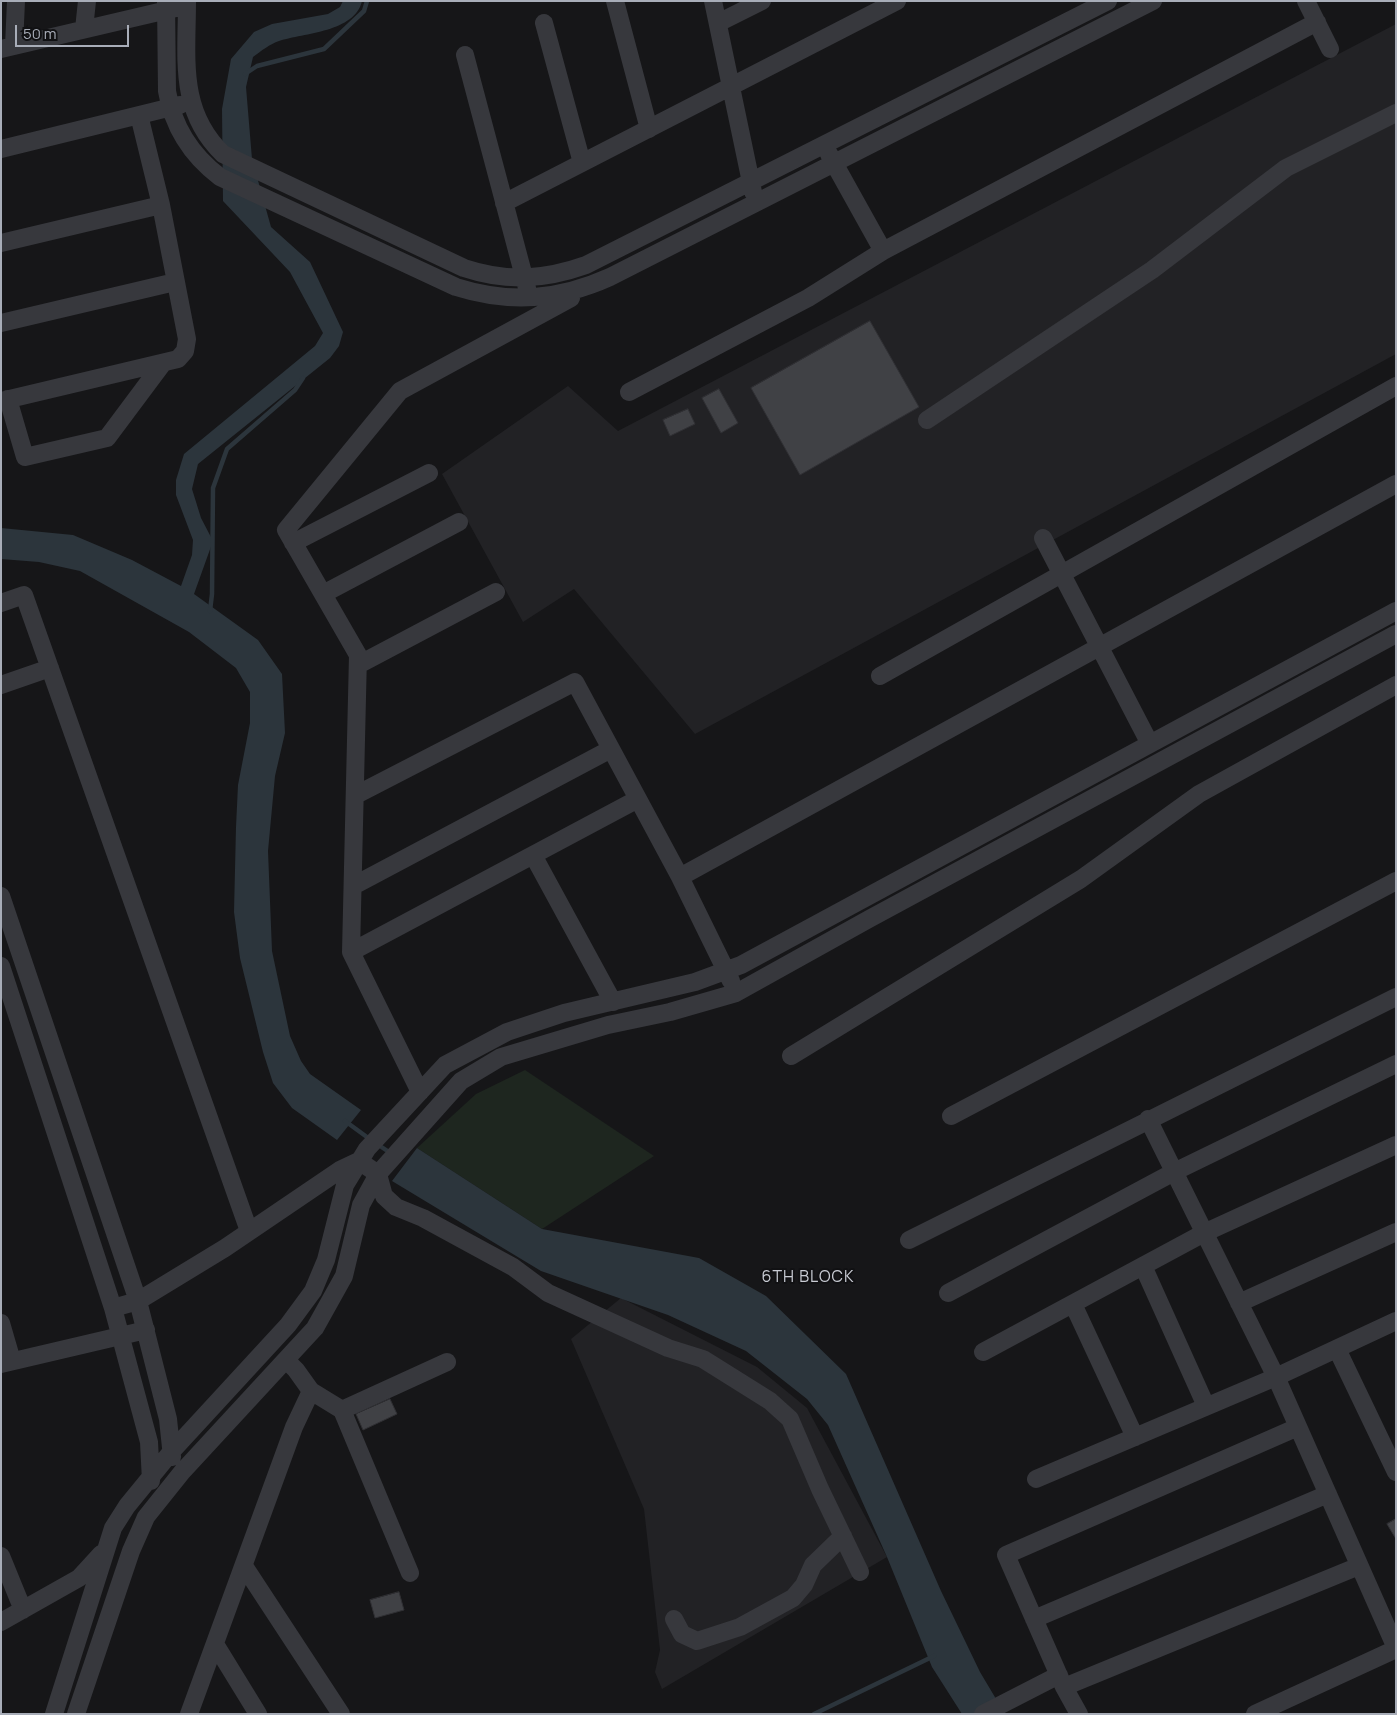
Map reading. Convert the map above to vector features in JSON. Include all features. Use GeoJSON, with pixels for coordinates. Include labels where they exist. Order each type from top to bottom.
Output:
{"type":"FeatureCollection","features":[{"type":"Feature","properties":{"kind":"street"},"geometry":{"type":"LineString","coordinates":[[16,1],[8,47],[84,29],[166,6],[187,3],[188,88],[191,103],[203,131],[216,147],[231,159],[464,268],[493,276],[524,278],[555,275],[586,266],[824,145],[1082,7],[1108,1]]}},
{"type":"Feature","properties":{"kind":"street"},"geometry":{"type":"LineString","coordinates":[[84,29],[87,1]]}},
{"type":"Feature","properties":{"kind":"street"},"geometry":{"type":"LineString","coordinates":[[615,1],[649,129]]}},
{"type":"Feature","properties":{"kind":"street"},"geometry":{"type":"LineString","coordinates":[[713,1],[755,203]]}},
{"type":"Feature","properties":{"kind":"street"},"geometry":{"type":"LineString","coordinates":[[718,24],[762,1]]}},
{"type":"Feature","properties":{"kind":"street"},"geometry":{"type":"LineString","coordinates":[[504,204],[897,1]]}},
{"type":"Feature","properties":{"kind":"street"},"geometry":{"type":"LineString","coordinates":[[420,1092],[351,952],[358,655],[286,530],[400,391],[610,276],[1153,1]]}},
{"type":"Feature","properties":{"kind":"street"},"geometry":{"type":"LineString","coordinates":[[1306,1],[1330,49]]}},
{"type":"Feature","properties":{"kind":"street"},"geometry":{"type":"LineString","coordinates":[[166,6],[167,91],[171,108],[186,142],[210,170],[220,177],[456,287],[490,296],[529,298],[577,290],[610,276]]}},
{"type":"Feature","properties":{"kind":"street"},"geometry":{"type":"LineString","coordinates":[[1082,7],[1095,31]]}},
{"type":"Feature","properties":{"kind":"street"},"geometry":{"type":"LineString","coordinates":[[629,392],[808,298],[883,250],[1317,22]]}},
{"type":"Feature","properties":{"kind":"street"},"geometry":{"type":"LineString","coordinates":[[544,23],[582,163]]}},
{"type":"Feature","properties":{"kind":"street"},"geometry":{"type":"LineString","coordinates":[[465,55],[529,298]]}},
{"type":"Feature","properties":{"kind":"street"},"geometry":{"type":"LineString","coordinates":[[1,149],[191,103]]}},
{"type":"Feature","properties":{"kind":"street"},"geometry":{"type":"LineString","coordinates":[[927,420],[1152,270],[1286,168],[1396,113]]}},
{"type":"Feature","properties":{"kind":"street"},"geometry":{"type":"LineString","coordinates":[[139,115],[161,205],[187,339],[186,350],[178,360],[163,363],[5,400],[25,456],[107,438],[163,363]]}},
{"type":"Feature","properties":{"kind":"street"},"geometry":{"type":"LineString","coordinates":[[824,145],[883,250]]}},
{"type":"Feature","properties":{"kind":"street"},"geometry":{"type":"LineString","coordinates":[[1,243],[161,205]]}},
{"type":"Feature","properties":{"kind":"street"},"geometry":{"type":"LineString","coordinates":[[1,322],[175,282]]}},
{"type":"Feature","properties":{"kind":"street"},"geometry":{"type":"LineString","coordinates":[[880,676],[1396,386]]}},
{"type":"Feature","properties":{"kind":"street"},"geometry":{"type":"LineString","coordinates":[[293,543],[429,473]]}},
{"type":"Feature","properties":{"kind":"street"},"geometry":{"type":"LineString","coordinates":[[680,876],[1396,484]]}},
{"type":"Feature","properties":{"kind":"street"},"geometry":{"type":"LineString","coordinates":[[323,594],[459,522]]}},
{"type":"Feature","properties":{"kind":"street"},"geometry":{"type":"LineString","coordinates":[[1043,538],[1150,744]]}},
{"type":"Feature","properties":{"kind":"street"},"geometry":{"type":"LineString","coordinates":[[358,665],[496,592]]}},
{"type":"Feature","properties":{"kind":"street"},"geometry":{"type":"LineString","coordinates":[[1,603],[24,595],[249,1231]]}},
{"type":"Feature","properties":{"kind":"street"},"geometry":{"type":"LineString","coordinates":[[54,1714],[104,1551],[113,1528],[151,1475],[288,1325],[313,1291],[326,1260],[345,1185],[378,1137],[445,1065],[507,1032],[564,1013],[695,982],[726,971],[973,841],[1396,611]]}},
{"type":"Feature","properties":{"kind":"street"},"geometry":{"type":"LineString","coordinates":[[76,1714],[131,1550],[150,1511],[315,1328],[344,1276],[361,1205],[378,1174],[461,1081],[501,1057],[608,1025],[670,1012],[736,993],[1396,634]]}},
{"type":"Feature","properties":{"kind":"street"},"geometry":{"type":"LineString","coordinates":[[1,685],[50,668]]}},
{"type":"Feature","properties":{"kind":"street"},"geometry":{"type":"LineString","coordinates":[[356,795],[575,682],[680,876],[736,993]]}},
{"type":"Feature","properties":{"kind":"street"},"geometry":{"type":"LineString","coordinates":[[791,1056],[1081,878],[1199,794],[1396,685]]}},
{"type":"Feature","properties":{"kind":"street"},"geometry":{"type":"LineString","coordinates":[[353,886],[611,749]]}},
{"type":"Feature","properties":{"kind":"street"},"geometry":{"type":"LineString","coordinates":[[351,952],[638,800]]}},
{"type":"Feature","properties":{"kind":"street"},"geometry":{"type":"LineString","coordinates":[[533,856],[612,1002]]}},
{"type":"Feature","properties":{"kind":"street"},"geometry":{"type":"LineString","coordinates":[[951,1116],[1396,881]]}},
{"type":"Feature","properties":{"kind":"street"},"geometry":{"type":"LineString","coordinates":[[1,896],[138,1301],[168,1419],[172,1451],[172,1485]]}},
{"type":"Feature","properties":{"kind":"street"},"geometry":{"type":"LineString","coordinates":[[1,966],[113,1308],[149,1442],[151,1475],[150,1511]]}},
{"type":"Feature","properties":{"kind":"street"},"geometry":{"type":"LineString","coordinates":[[909,1240],[1148,1119],[1396,997]]}},
{"type":"Feature","properties":{"kind":"street"},"geometry":{"type":"LineString","coordinates":[[948,1293],[1174,1172],[1396,1064]]}},
{"type":"Feature","properties":{"kind":"street"},"geometry":{"type":"LineString","coordinates":[[1148,1119],[1276,1377],[1396,1648],[1255,1714]]}},
{"type":"Feature","properties":{"kind":"street"},"geometry":{"type":"LineString","coordinates":[[983,1352],[1204,1233],[1396,1145]]}},
{"type":"Feature","properties":{"kind":"street"},"geometry":{"type":"LineString","coordinates":[[113,1308],[138,1301],[249,1231],[340,1170],[360,1161]]}},
{"type":"Feature","properties":{"kind":"street"},"geometry":{"type":"LineString","coordinates":[[360,1161],[378,1174],[384,1196],[396,1207],[423,1218],[514,1267],[548,1292],[668,1348],[703,1358],[770,1401],[790,1419],[820,1489],[860,1572]]}},
{"type":"Feature","properties":{"kind":"street"},"geometry":{"type":"LineString","coordinates":[[1239,1303],[1396,1232]]}},
{"type":"Feature","properties":{"kind":"street"},"geometry":{"type":"LineString","coordinates":[[1143,1266],[1206,1406]]}},
{"type":"Feature","properties":{"kind":"street"},"geometry":{"type":"LineString","coordinates":[[1073,1304],[1135,1437]]}},
{"type":"Feature","properties":{"kind":"street"},"geometry":{"type":"LineString","coordinates":[[1036,1479],[1276,1377],[1396,1321]]}},
{"type":"Feature","properties":{"kind":"street"},"geometry":{"type":"LineString","coordinates":[[1,1323],[6,1363],[146,1330]]}},
{"type":"Feature","properties":{"kind":"street"},"geometry":{"type":"LineString","coordinates":[[1337,1348],[1396,1472]]}},
{"type":"Feature","properties":{"kind":"street"},"geometry":{"type":"LineString","coordinates":[[286,1360],[296,1370],[311,1392],[342,1410],[410,1573]]}},
{"type":"Feature","properties":{"kind":"street"},"geometry":{"type":"LineString","coordinates":[[342,1410],[447,1362]]}},
{"type":"Feature","properties":{"kind":"street"},"geometry":{"type":"LineString","coordinates":[[189,1714],[294,1427],[311,1392]]}},
{"type":"Feature","properties":{"kind":"street"},"geometry":{"type":"LineString","coordinates":[[1079,1714],[1062,1681],[1006,1555],[1298,1427]]}},
{"type":"Feature","properties":{"kind":"street"},"geometry":{"type":"LineString","coordinates":[[1034,1619],[1328,1494]]}},
{"type":"Feature","properties":{"kind":"street"},"geometry":{"type":"LineString","coordinates":[[674,1619],[682,1634],[697,1641],[740,1627],[793,1598],[804,1585],[813,1565],[843,1536]]}},
{"type":"Feature","properties":{"kind":"street"},"geometry":{"type":"LineString","coordinates":[[1,1622],[79,1578],[104,1551]]}},
{"type":"Feature","properties":{"kind":"street"},"geometry":{"type":"LineString","coordinates":[[1,1556],[23,1610]]}},
{"type":"Feature","properties":{"kind":"street"},"geometry":{"type":"LineString","coordinates":[[244,1566],[341,1714]]}},
{"type":"Feature","properties":{"kind":"street"},"geometry":{"type":"LineString","coordinates":[[983,1714],[1062,1681],[1359,1566]]}},
{"type":"Feature","properties":{"kind":"street"},"geometry":{"type":"LineString","coordinates":[[215,1644],[258,1714]]}},
{"type":"Feature","properties":{"kind":"shaded area"},"geometry":{"type":"Polygon","coordinates":[[[343,1],[362,1],[350,19],[339,25],[327,30],[279,41],[259,52],[253,57],[246,87],[252,159],[271,227],[310,262],[343,332],[339,346],[330,358],[198,464],[192,489],[201,518],[213,541],[194,594],[258,640],[282,674],[285,733],[275,776],[268,851],[272,951],[290,1036],[301,1061],[310,1074],[361,1110],[337,1140],[292,1108],[273,1083],[263,1052],[240,958],[234,912],[236,827],[238,785],[250,723],[250,692],[236,668],[189,632],[80,571],[39,562],[1,559],[1,528],[73,535],[132,560],[181,586],[192,555],[193,540],[176,495],[176,480],[184,454],[315,346],[323,333],[290,272],[223,201],[222,109],[231,59],[254,32],[272,24],[328,14],[340,7],[343,1]]]}},
{"type":"Feature","properties":{"kind":"shaded area"},"geometry":{"type":"Polygon","coordinates":[[[1396,24],[1396,354],[695,734],[574,589],[523,622],[442,474],[568,386],[618,431],[1396,24]]]}},
{"type":"Feature","properties":{"kind":"shaded area"},"geometry":{"type":"Polygon","coordinates":[[[525,1070],[654,1156],[542,1229],[417,1148],[476,1094],[525,1070]]]}},
{"type":"Feature","properties":{"kind":"shaded area"},"geometry":{"type":"Polygon","coordinates":[[[417,1148],[542,1229],[699,1258],[766,1296],[846,1374],[941,1591],[980,1672],[1005,1714],[962,1714],[932,1667],[887,1557],[828,1425],[807,1399],[746,1351],[668,1315],[541,1271],[392,1181],[417,1148]]]}},
{"type":"Feature","properties":{"kind":"shaded area"},"geometry":{"type":"Polygon","coordinates":[[[621,1298],[757,1367],[807,1408],[887,1557],[662,1689],[655,1672],[660,1650],[644,1509],[571,1339],[621,1298]]]}},
{"type":"Feature","properties":{"kind":"building"},"geometry":{"type":"Polygon","coordinates":[[[870,321],[919,407],[800,475],[751,388],[870,321]]]}},
{"type":"Feature","properties":{"kind":"building"},"geometry":{"type":"Polygon","coordinates":[[[719,389],[738,423],[721,433],[702,398],[719,389]]]}},
{"type":"Feature","properties":{"kind":"building"},"geometry":{"type":"Polygon","coordinates":[[[688,409],[695,424],[670,436],[663,420],[688,409]]]}},
{"type":"Feature","properties":{"kind":"building"},"geometry":{"type":"Polygon","coordinates":[[[390,1399],[397,1414],[363,1430],[356,1414],[390,1399]]]}},
{"type":"Feature","properties":{"kind":"building"},"geometry":{"type":"Polygon","coordinates":[[[1396,1519],[1396,1539],[1387,1524],[1396,1519]]]}},
{"type":"Feature","properties":{"kind":"building"},"geometry":{"type":"Polygon","coordinates":[[[399,1592],[404,1610],[375,1618],[370,1600],[399,1592]]]}},
{"type":"Feature","properties":{"kind":"waterway"},"geometry":{"type":"LineString","coordinates":[[245,74],[257,66],[324,49],[364,11],[367,1]]}},
{"type":"Feature","properties":{"kind":"waterway"},"geometry":{"type":"LineString","coordinates":[[210,611],[212,594],[213,488],[227,449],[295,390],[303,378]]}},
{"type":"Feature","properties":{"kind":"waterway"},"geometry":{"type":"LineString","coordinates":[[345,1121],[371,1140]]}},
{"type":"Feature","properties":{"kind":"waterway"},"geometry":{"type":"LineString","coordinates":[[377,1144],[392,1154]]}},
{"type":"Feature","properties":{"kind":"waterway"},"geometry":{"type":"LineString","coordinates":[[814,1714],[934,1656]]}},
{"type":"Feature","properties":{"kind":"district","name":"6TH BLOCK"},"geometry":{"type":"Point","coordinates":[808,1278]}}]}
